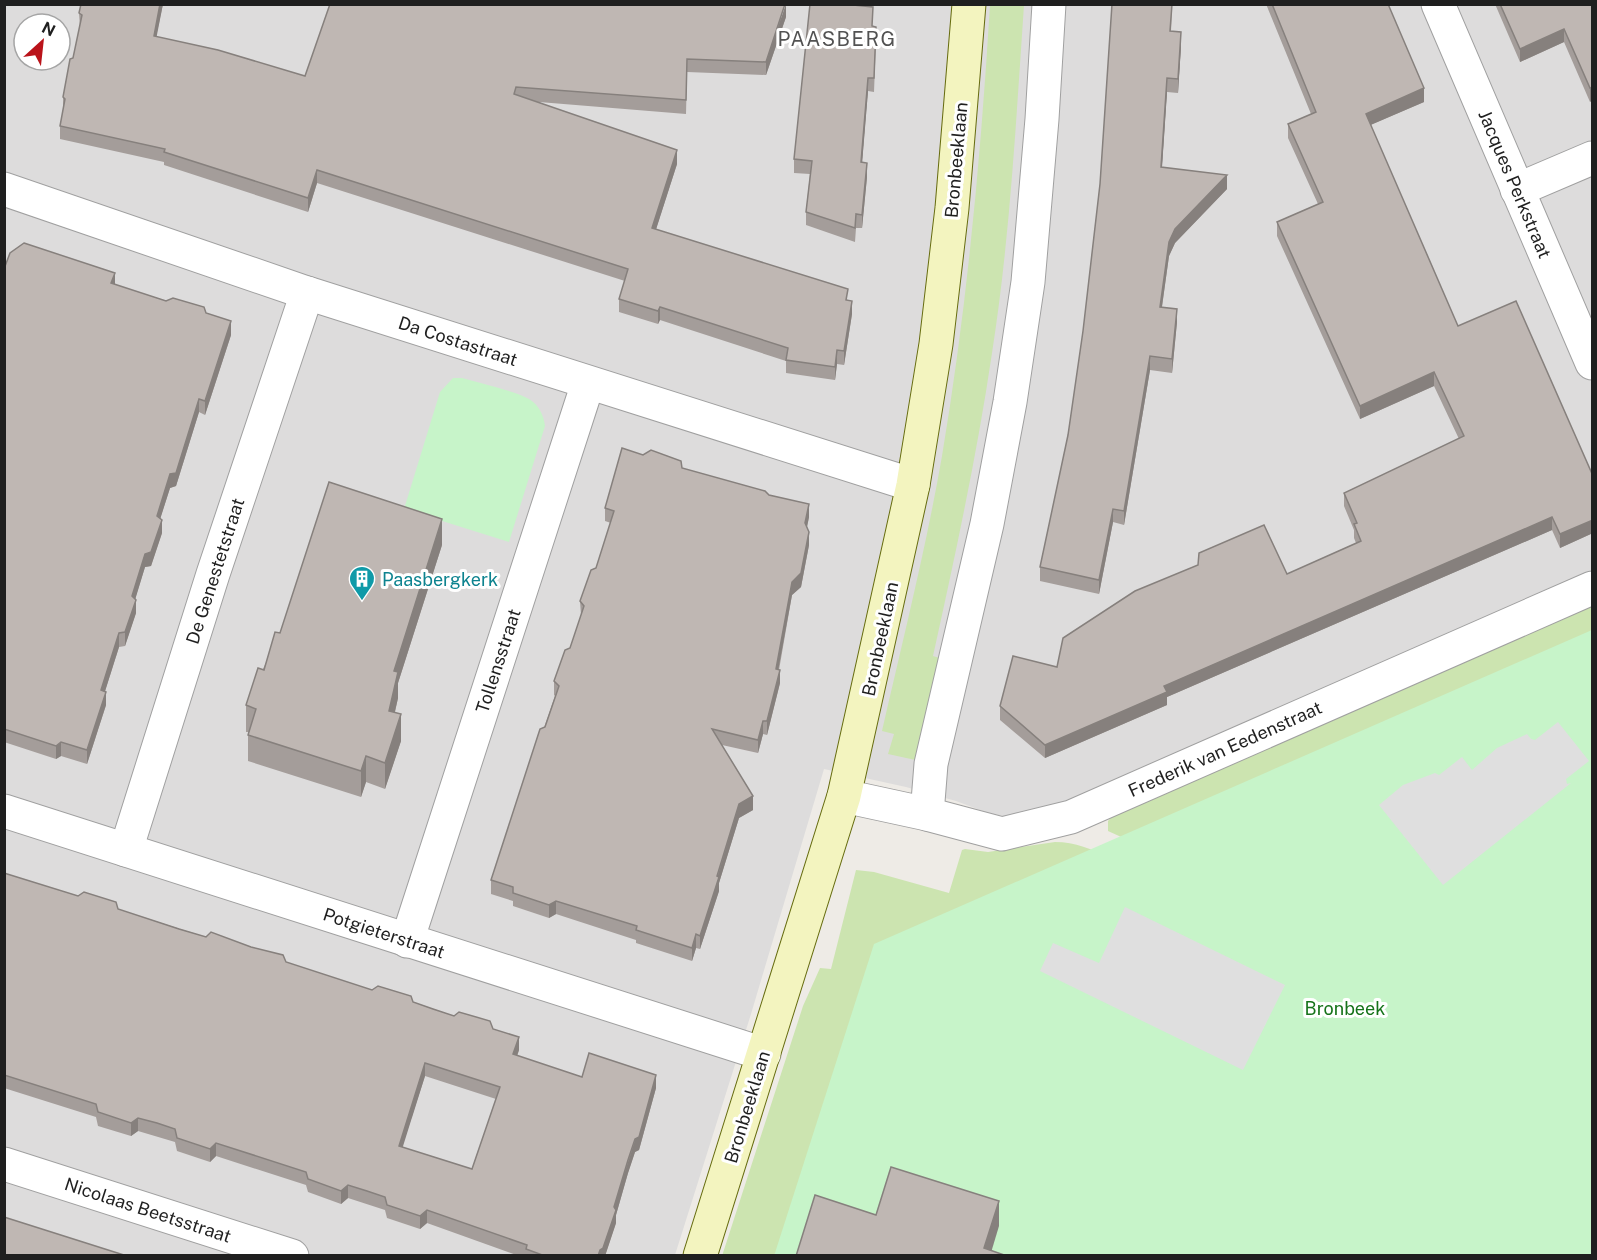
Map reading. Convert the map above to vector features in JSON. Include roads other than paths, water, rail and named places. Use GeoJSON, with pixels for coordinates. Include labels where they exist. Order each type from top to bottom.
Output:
{"type":"FeatureCollection","features":[{"type":"Feature","properties":{"kind":"street","name":"Bronbeeklaan"},"geometry":{"type":"LineString","coordinates":[[700,1256],[844,796],[913,485],[938,333],[952,208],[969,4]]}},
{"type":"Feature","properties":{"kind":"street"},"geometry":{"type":"LineString","coordinates":[[927,814],[931,764],[987,524],[1010,402],[1028,282],[1049,4]]}},
{"type":"Feature","properties":{"kind":"street","name":"Jacques Perkstraat"},"geometry":{"type":"LineString","coordinates":[[1438,4],[1593,363]]}},
{"type":"Feature","properties":{"kind":"street"},"geometry":{"type":"LineString","coordinates":[[1517,190],[1593,158]]}},
{"type":"Feature","properties":{"kind":"street","name":"Da Costastraat"},"geometry":{"type":"LineString","coordinates":[[4,189],[307,293],[913,485]]}},
{"type":"Feature","properties":{"kind":"street","name":"De Genestetstraat"},"geometry":{"type":"LineString","coordinates":[[126,850],[213,574],[307,293]]}},
{"type":"Feature","properties":{"kind":"street","name":"Tollensstraat"},"geometry":{"type":"LineString","coordinates":[[407,940],[588,382]]}},
{"type":"Feature","properties":{"kind":"street","name":"Frederik van Eedenstraat"},"geometry":{"type":"LineString","coordinates":[[844,796],[927,814],[1002,834],[1071,817],[1593,588]]}},
{"type":"Feature","properties":{"kind":"street","name":"Potgieterstraat"},"geometry":{"type":"LineString","coordinates":[[4,811],[764,1054]]}},
{"type":"Feature","properties":{"kind":"street","name":"Nicolaas Beetsstraat"},"geometry":{"type":"LineString","coordinates":[[4,1164],[292,1256]]}},
{"type":"Feature","properties":{"kind":"place","name":"Paasbergkerk"},"geometry":{"type":"Point","coordinates":[362,602]}},
{"type":"Feature","properties":{"kind":"district","name":"PAASBERG"},"geometry":{"type":"Point","coordinates":[837,39]}},
{"type":"Feature","properties":{"kind":"park label","name":"Bronbeek"},"geometry":{"type":"Point","coordinates":[1345,1008]}}]}
